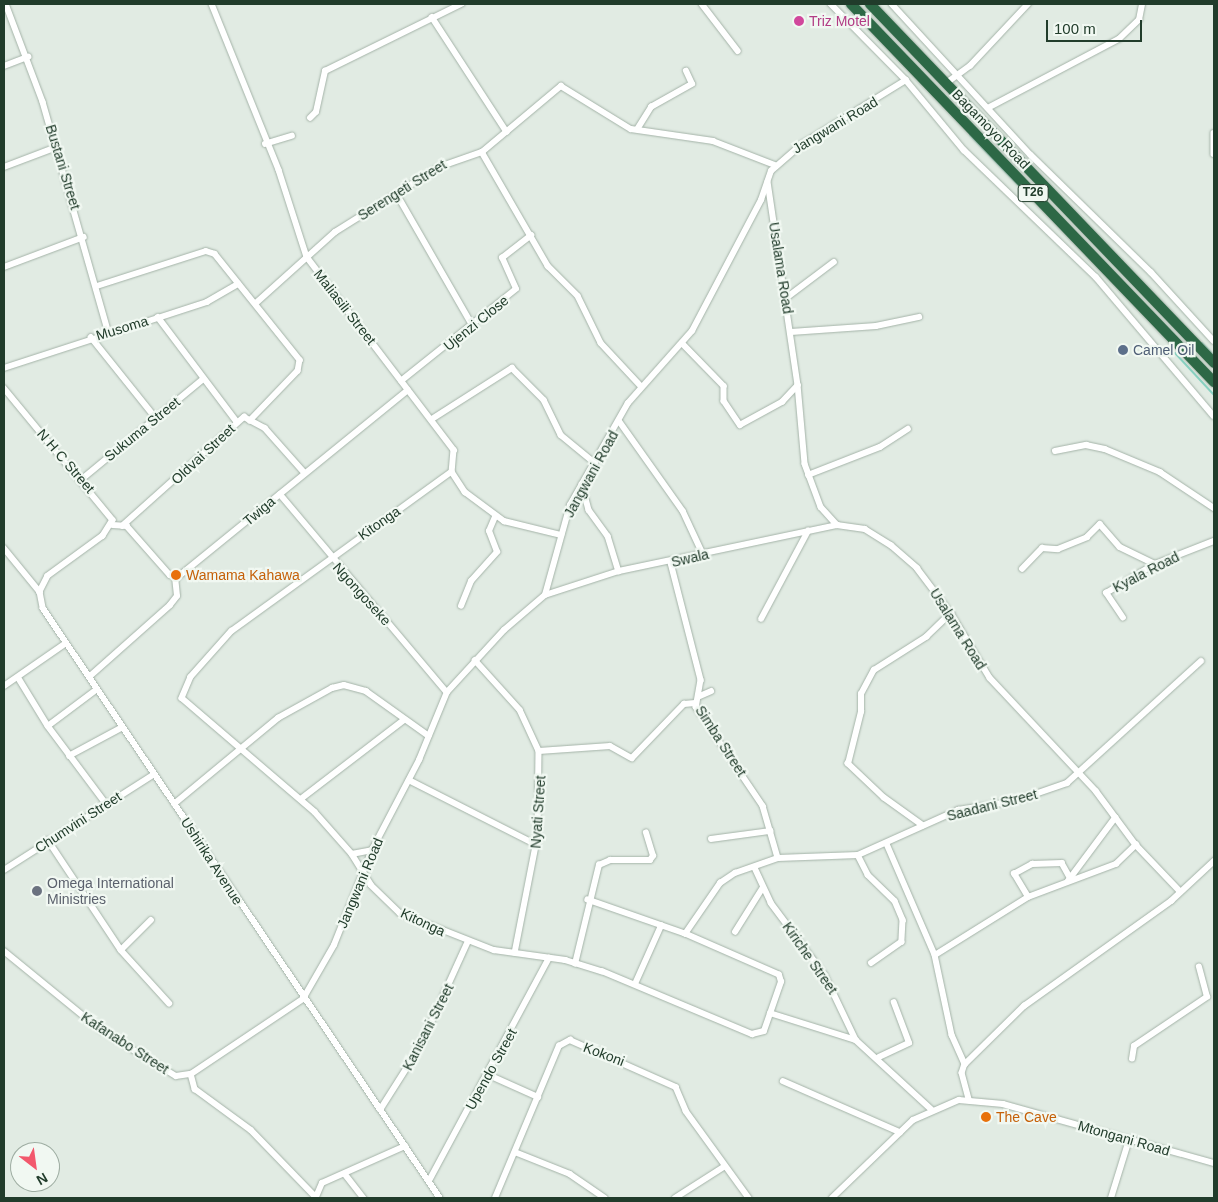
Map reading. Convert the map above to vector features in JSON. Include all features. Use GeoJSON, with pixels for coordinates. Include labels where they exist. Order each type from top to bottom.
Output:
{"type":"FeatureCollection","features":[{"type":"Feature","properties":{"kind":"highway","name":"Bagamoyo Road"},"geometry":{"type":"LineString","coordinates":[[851,4],[1214,382]]}},
{"type":"Feature","properties":{"kind":"highway","name":"Bagamoyo Road"},"geometry":{"type":"LineString","coordinates":[[870,4],[1214,363]]}},
{"type":"Feature","properties":{"kind":"street","name":"Bustani Street"},"geometry":{"type":"LineString","coordinates":[[6,4],[28,57],[57,147],[84,237],[109,333]]}},
{"type":"Feature","properties":{"kind":"street","name":"Maliasili Street"},"geometry":{"type":"LineString","coordinates":[[212,4],[237,58],[265,144],[279,170],[307,258],[454,450],[452,472]]}},
{"type":"Feature","properties":{"kind":"street"},"geometry":{"type":"LineString","coordinates":[[310,118],[316,112],[325,71],[461,4]]}},
{"type":"Feature","properties":{"kind":"street"},"geometry":{"type":"LineString","coordinates":[[702,4],[738,51]]}},
{"type":"Feature","properties":{"kind":"street"},"geometry":{"type":"LineString","coordinates":[[831,4],[906,80],[964,150],[1096,277],[1214,416]]}},
{"type":"Feature","properties":{"kind":"street"},"geometry":{"type":"LineString","coordinates":[[892,4],[959,74],[988,108],[1214,341]]}},
{"type":"Feature","properties":{"kind":"street"},"geometry":{"type":"LineString","coordinates":[[945,84],[959,74],[1028,4]]}},
{"type":"Feature","properties":{"kind":"street"},"geometry":{"type":"LineString","coordinates":[[988,108],[1119,39],[1139,20],[1142,4]]}},
{"type":"Feature","properties":{"kind":"street"},"geometry":{"type":"LineString","coordinates":[[432,17],[507,132]]}},
{"type":"Feature","properties":{"kind":"street"},"geometry":{"type":"LineString","coordinates":[[4,66],[28,57]]}},
{"type":"Feature","properties":{"kind":"street"},"geometry":{"type":"LineString","coordinates":[[638,128],[651,107],[692,84],[686,70]]}},
{"type":"Feature","properties":{"kind":"street","name":"Jangwani Road"},"geometry":{"type":"LineString","coordinates":[[303,999],[334,945],[372,850],[409,780],[447,692],[475,660],[545,595],[560,536],[582,484],[641,386],[682,343],[755,212],[775,165],[906,80]]}},
{"type":"Feature","properties":{"kind":"street","name":"Serengeti Street"},"geometry":{"type":"LineString","coordinates":[[256,303],[336,232],[398,196],[452,160],[482,152],[561,86],[587,106],[631,129],[638,128],[713,141],[775,165]]}},
{"type":"Feature","properties":{"kind":"street"},"geometry":{"type":"LineString","coordinates":[[1214,133],[1214,154]]}},
{"type":"Feature","properties":{"kind":"street"},"geometry":{"type":"LineString","coordinates":[[265,144],[292,136]]}},
{"type":"Feature","properties":{"kind":"street"},"geometry":{"type":"LineString","coordinates":[[4,167],[57,147]]}},
{"type":"Feature","properties":{"kind":"street"},"geometry":{"type":"LineString","coordinates":[[482,152],[548,266],[578,296],[601,343],[641,386]]}},
{"type":"Feature","properties":{"kind":"street","name":"Usalama Road"},"geometry":{"type":"LineString","coordinates":[[768,180],[791,332],[808,475],[821,507],[836,525],[865,530],[891,545],[917,568],[951,613],[990,678],[1080,774],[1136,845],[1180,891]]}},
{"type":"Feature","properties":{"kind":"street"},"geometry":{"type":"LineString","coordinates":[[398,196],[473,326]]}},
{"type":"Feature","properties":{"kind":"street","name":"Ujenzi Close"},"geometry":{"type":"LineString","coordinates":[[401,381],[473,326],[516,290],[502,258],[531,235]]}},
{"type":"Feature","properties":{"kind":"street"},"geometry":{"type":"LineString","coordinates":[[4,267],[84,237]]}},
{"type":"Feature","properties":{"kind":"street"},"geometry":{"type":"LineString","coordinates":[[97,286],[209,250],[256,303],[301,364],[250,421]]}},
{"type":"Feature","properties":{"kind":"street"},"geometry":{"type":"LineString","coordinates":[[785,299],[834,262]]}},
{"type":"Feature","properties":{"kind":"street","name":"Musoma"},"geometry":{"type":"LineString","coordinates":[[4,368],[92,337],[158,318],[223,296],[238,284]]}},
{"type":"Feature","properties":{"kind":"street"},"geometry":{"type":"LineString","coordinates":[[791,332],[876,326],[919,316]]}},
{"type":"Feature","properties":{"kind":"street"},"geometry":{"type":"LineString","coordinates":[[158,318],[202,380],[236,422]]}},
{"type":"Feature","properties":{"kind":"street"},"geometry":{"type":"LineString","coordinates":[[92,337],[155,417]]}},
{"type":"Feature","properties":{"kind":"street"},"geometry":{"type":"LineString","coordinates":[[682,343],[696,362],[724,386],[724,401],[740,425],[782,402],[798,385]]}},
{"type":"Feature","properties":{"kind":"street"},"geometry":{"type":"LineString","coordinates":[[432,419],[512,368],[544,400],[561,435],[594,463]]}},
{"type":"Feature","properties":{"kind":"street","name":"Sukuma Street"},"geometry":{"type":"LineString","coordinates":[[82,479],[202,380]]}},
{"type":"Feature","properties":{"kind":"street","name":"N H C Street"},"geometry":{"type":"LineString","coordinates":[[4,388],[110,510],[113,525]]}},
{"type":"Feature","properties":{"kind":"street","name":"Twiga"},"geometry":{"type":"LineString","coordinates":[[175,577],[408,390]]}},
{"type":"Feature","properties":{"kind":"street","name":"Oldvai Street"},"geometry":{"type":"LineString","coordinates":[[122,526],[236,422],[244,418],[265,428],[305,473]]}},
{"type":"Feature","properties":{"kind":"street"},"geometry":{"type":"LineString","coordinates":[[620,422],[683,511],[704,556]]}},
{"type":"Feature","properties":{"kind":"street"},"geometry":{"type":"LineString","coordinates":[[808,475],[880,447],[908,429]]}},
{"type":"Feature","properties":{"kind":"street"},"geometry":{"type":"LineString","coordinates":[[1055,451],[1086,445],[1105,449],[1160,472],[1214,508]]}},
{"type":"Feature","properties":{"kind":"street"},"geometry":{"type":"LineString","coordinates":[[452,472],[465,492],[496,518],[560,536]]}},
{"type":"Feature","properties":{"kind":"street","name":"Kitonga"},"geometry":{"type":"LineString","coordinates":[[452,472],[329,557],[232,631],[184,688],[182,698],[301,799],[352,854],[364,872],[400,913],[468,941],[515,953],[575,964],[635,984],[758,1036],[770,1013],[781,982],[779,975],[685,934],[588,900]]}},
{"type":"Feature","properties":{"kind":"street"},"geometry":{"type":"LineString","coordinates":[[582,484],[589,510],[608,536],[619,571]]}},
{"type":"Feature","properties":{"kind":"street","name":"Ngongoseke"},"geometry":{"type":"LineString","coordinates":[[280,494],[329,557],[447,692]]}},
{"type":"Feature","properties":{"kind":"street"},"geometry":{"type":"LineString","coordinates":[[461,606],[471,581],[497,552],[489,531],[496,518]]}},
{"type":"Feature","properties":{"kind":"street"},"geometry":{"type":"LineString","coordinates":[[1022,569],[1044,546],[1058,549],[1087,536],[1100,524],[1120,547],[1155,564]]}},
{"type":"Feature","properties":{"kind":"street"},"geometry":{"type":"LineString","coordinates":[[4,548],[40,592],[48,576],[104,536],[113,525],[122,526],[175,577],[177,596],[170,605],[89,677]]}},
{"type":"Feature","properties":{"kind":"street","name":"Swala"},"geometry":{"type":"LineString","coordinates":[[545,595],[619,571],[671,563],[836,525]]}},
{"type":"Feature","properties":{"kind":"street"},"geometry":{"type":"LineString","coordinates":[[761,619],[808,531]]}},
{"type":"Feature","properties":{"kind":"street","name":"Kyala Road"},"geometry":{"type":"LineString","coordinates":[[1122,618],[1106,593],[1155,564],[1214,540]]}},
{"type":"Feature","properties":{"kind":"street","name":"Simba Street"},"geometry":{"type":"LineString","coordinates":[[671,563],[696,654],[700,696],[695,703],[763,806],[778,858]]}},
{"type":"Feature","properties":{"kind":"street","name":"Ushirika Avenue"},"geometry":{"type":"LineString","coordinates":[[40,592],[43,608],[121,728],[174,804],[303,999],[430,1179],[440,1198]]}},
{"type":"Feature","properties":{"kind":"street"},"geometry":{"type":"LineString","coordinates":[[923,826],[884,798],[848,764],[861,712],[861,694],[871,676],[879,665],[926,637],[951,613]]}},
{"type":"Feature","properties":{"kind":"street"},"geometry":{"type":"LineString","coordinates":[[4,686],[66,643]]}},
{"type":"Feature","properties":{"kind":"street","name":"Nyati Street"},"geometry":{"type":"LineString","coordinates":[[475,660],[520,710],[540,751],[542,804],[537,845],[515,953]]}},
{"type":"Feature","properties":{"kind":"street","name":"Saadani Street"},"geometry":{"type":"LineString","coordinates":[[685,934],[720,883],[778,858],[858,855],[888,844],[958,810],[1040,793],[1080,774],[1200,661]]}},
{"type":"Feature","properties":{"kind":"street"},"geometry":{"type":"LineString","coordinates":[[18,677],[68,756],[107,805]]}},
{"type":"Feature","properties":{"kind":"street"},"geometry":{"type":"LineString","coordinates":[[174,804],[239,748],[285,714],[344,685],[366,691],[404,720],[429,736]]}},
{"type":"Feature","properties":{"kind":"street"},"geometry":{"type":"LineString","coordinates":[[48,726],[96,690]]}},
{"type":"Feature","properties":{"kind":"street"},"geometry":{"type":"LineString","coordinates":[[700,696],[711,691]]}},
{"type":"Feature","properties":{"kind":"street"},"geometry":{"type":"LineString","coordinates":[[540,751],[601,746],[614,747],[627,759],[632,758],[684,704],[695,703]]}},
{"type":"Feature","properties":{"kind":"street"},"geometry":{"type":"LineString","coordinates":[[301,799],[404,720]]}},
{"type":"Feature","properties":{"kind":"street"},"geometry":{"type":"LineString","coordinates":[[68,756],[121,728]]}},
{"type":"Feature","properties":{"kind":"street","name":"Chumvini Street"},"geometry":{"type":"LineString","coordinates":[[4,870],[48,840],[153,775]]}},
{"type":"Feature","properties":{"kind":"street"},"geometry":{"type":"LineString","coordinates":[[409,780],[537,845]]}},
{"type":"Feature","properties":{"kind":"street"},"geometry":{"type":"LineString","coordinates":[[1062,885],[1071,879],[1115,818]]}},
{"type":"Feature","properties":{"kind":"street"},"geometry":{"type":"LineString","coordinates":[[711,840],[770,831]]}},
{"type":"Feature","properties":{"kind":"street"},"geometry":{"type":"LineString","coordinates":[[575,964],[588,900],[602,862],[650,860],[653,856],[646,833]]}},
{"type":"Feature","properties":{"kind":"street"},"geometry":{"type":"LineString","coordinates":[[48,840],[121,950],[170,1003]]}},
{"type":"Feature","properties":{"kind":"street"},"geometry":{"type":"LineString","coordinates":[[888,844],[935,955],[952,1035],[965,1064]]}},
{"type":"Feature","properties":{"kind":"street"},"geometry":{"type":"LineString","coordinates":[[935,955],[1028,897],[1116,864],[1136,845]]}},
{"type":"Feature","properties":{"kind":"street"},"geometry":{"type":"LineString","coordinates":[[352,854],[372,850]]}},
{"type":"Feature","properties":{"kind":"street"},"geometry":{"type":"LineString","coordinates":[[858,855],[868,875],[895,900],[903,920],[902,942],[872,963]]}},
{"type":"Feature","properties":{"kind":"street"},"geometry":{"type":"LineString","coordinates":[[969,1100],[962,1073],[965,1064],[1024,1006],[1180,891],[1214,861]]}},
{"type":"Feature","properties":{"kind":"street"},"geometry":{"type":"LineString","coordinates":[[1028,897],[1014,874],[1032,864],[1062,863],[1071,879]]}},
{"type":"Feature","properties":{"kind":"street","name":"Kiriche Street"},"geometry":{"type":"LineString","coordinates":[[755,868],[762,889],[825,975],[856,1040],[879,1057],[931,1109]]}},
{"type":"Feature","properties":{"kind":"street"},"geometry":{"type":"LineString","coordinates":[[735,932],[762,889]]}},
{"type":"Feature","properties":{"kind":"street"},"geometry":{"type":"LineString","coordinates":[[121,950],[151,920]]}},
{"type":"Feature","properties":{"kind":"street"},"geometry":{"type":"LineString","coordinates":[[635,984],[661,926]]}},
{"type":"Feature","properties":{"kind":"street","name":"Kanisani Street"},"geometry":{"type":"LineString","coordinates":[[380,1110],[420,1047],[468,941]]}},
{"type":"Feature","properties":{"kind":"street","name":"Kafanabo Street"},"geometry":{"type":"LineString","coordinates":[[5,955],[120,1042],[176,1076],[191,1074]]}},
{"type":"Feature","properties":{"kind":"street","name":"Upendo Street"},"geometry":{"type":"LineString","coordinates":[[430,1179],[489,1075],[549,958]]}},
{"type":"Feature","properties":{"kind":"street"},"geometry":{"type":"LineString","coordinates":[[1132,1058],[1134,1046],[1207,997],[1199,967]]}},
{"type":"Feature","properties":{"kind":"street"},"geometry":{"type":"LineString","coordinates":[[303,999],[191,1074],[192,1086],[251,1130],[316,1198],[322,1183],[405,1146]]}},
{"type":"Feature","properties":{"kind":"street"},"geometry":{"type":"LineString","coordinates":[[879,1057],[909,1043],[894,1003]]}},
{"type":"Feature","properties":{"kind":"street"},"geometry":{"type":"LineString","coordinates":[[770,1013],[856,1040]]}},
{"type":"Feature","properties":{"kind":"street","name":"Kokoni"},"geometry":{"type":"LineString","coordinates":[[495,1198],[559,1046],[570,1040],[676,1087],[686,1110],[748,1198]]}},
{"type":"Feature","properties":{"kind":"street"},"geometry":{"type":"LineString","coordinates":[[489,1075],[538,1097]]}},
{"type":"Feature","properties":{"kind":"street"},"geometry":{"type":"LineString","coordinates":[[783,1081],[900,1132]]}},
{"type":"Feature","properties":{"kind":"street","name":"Mtongani Road"},"geometry":{"type":"LineString","coordinates":[[832,1198],[900,1132],[931,1109],[959,1100],[1003,1104],[1214,1163]]}},
{"type":"Feature","properties":{"kind":"street"},"geometry":{"type":"LineString","coordinates":[[1111,1198],[1129,1140]]}},
{"type":"Feature","properties":{"kind":"street"},"geometry":{"type":"LineString","coordinates":[[515,1152],[570,1174],[605,1198]]}},
{"type":"Feature","properties":{"kind":"street"},"geometry":{"type":"LineString","coordinates":[[675,1198],[725,1166]]}},
{"type":"Feature","properties":{"kind":"street"},"geometry":{"type":"LineString","coordinates":[[345,1174],[364,1198]]}},
{"type":"Feature","properties":{"kind":"waterway"},"geometry":{"type":"LineString","coordinates":[[970,135],[1024,191]]}},
{"type":"Feature","properties":{"kind":"waterway"},"geometry":{"type":"LineString","coordinates":[[1202,343],[1214,356]]}},
{"type":"Feature","properties":{"kind":"waterway"},"geometry":{"type":"LineString","coordinates":[[1175,353],[1214,395]]}},
{"type":"Feature","properties":{"kind":"place","name":"Triz Motel"},"geometry":{"type":"Point","coordinates":[799,21]}},
{"type":"Feature","properties":{"kind":"place","name":"Camel Oil"},"geometry":{"type":"Point","coordinates":[1123,350]}},
{"type":"Feature","properties":{"kind":"place","name":"Wamama Kahawa"},"geometry":{"type":"Point","coordinates":[176,575]}},
{"type":"Feature","properties":{"kind":"place","name":"Omega International Ministries"},"geometry":{"type":"Point","coordinates":[37,891]}},
{"type":"Feature","properties":{"kind":"place","name":"The Cave"},"geometry":{"type":"Point","coordinates":[986,1117]}}]}
